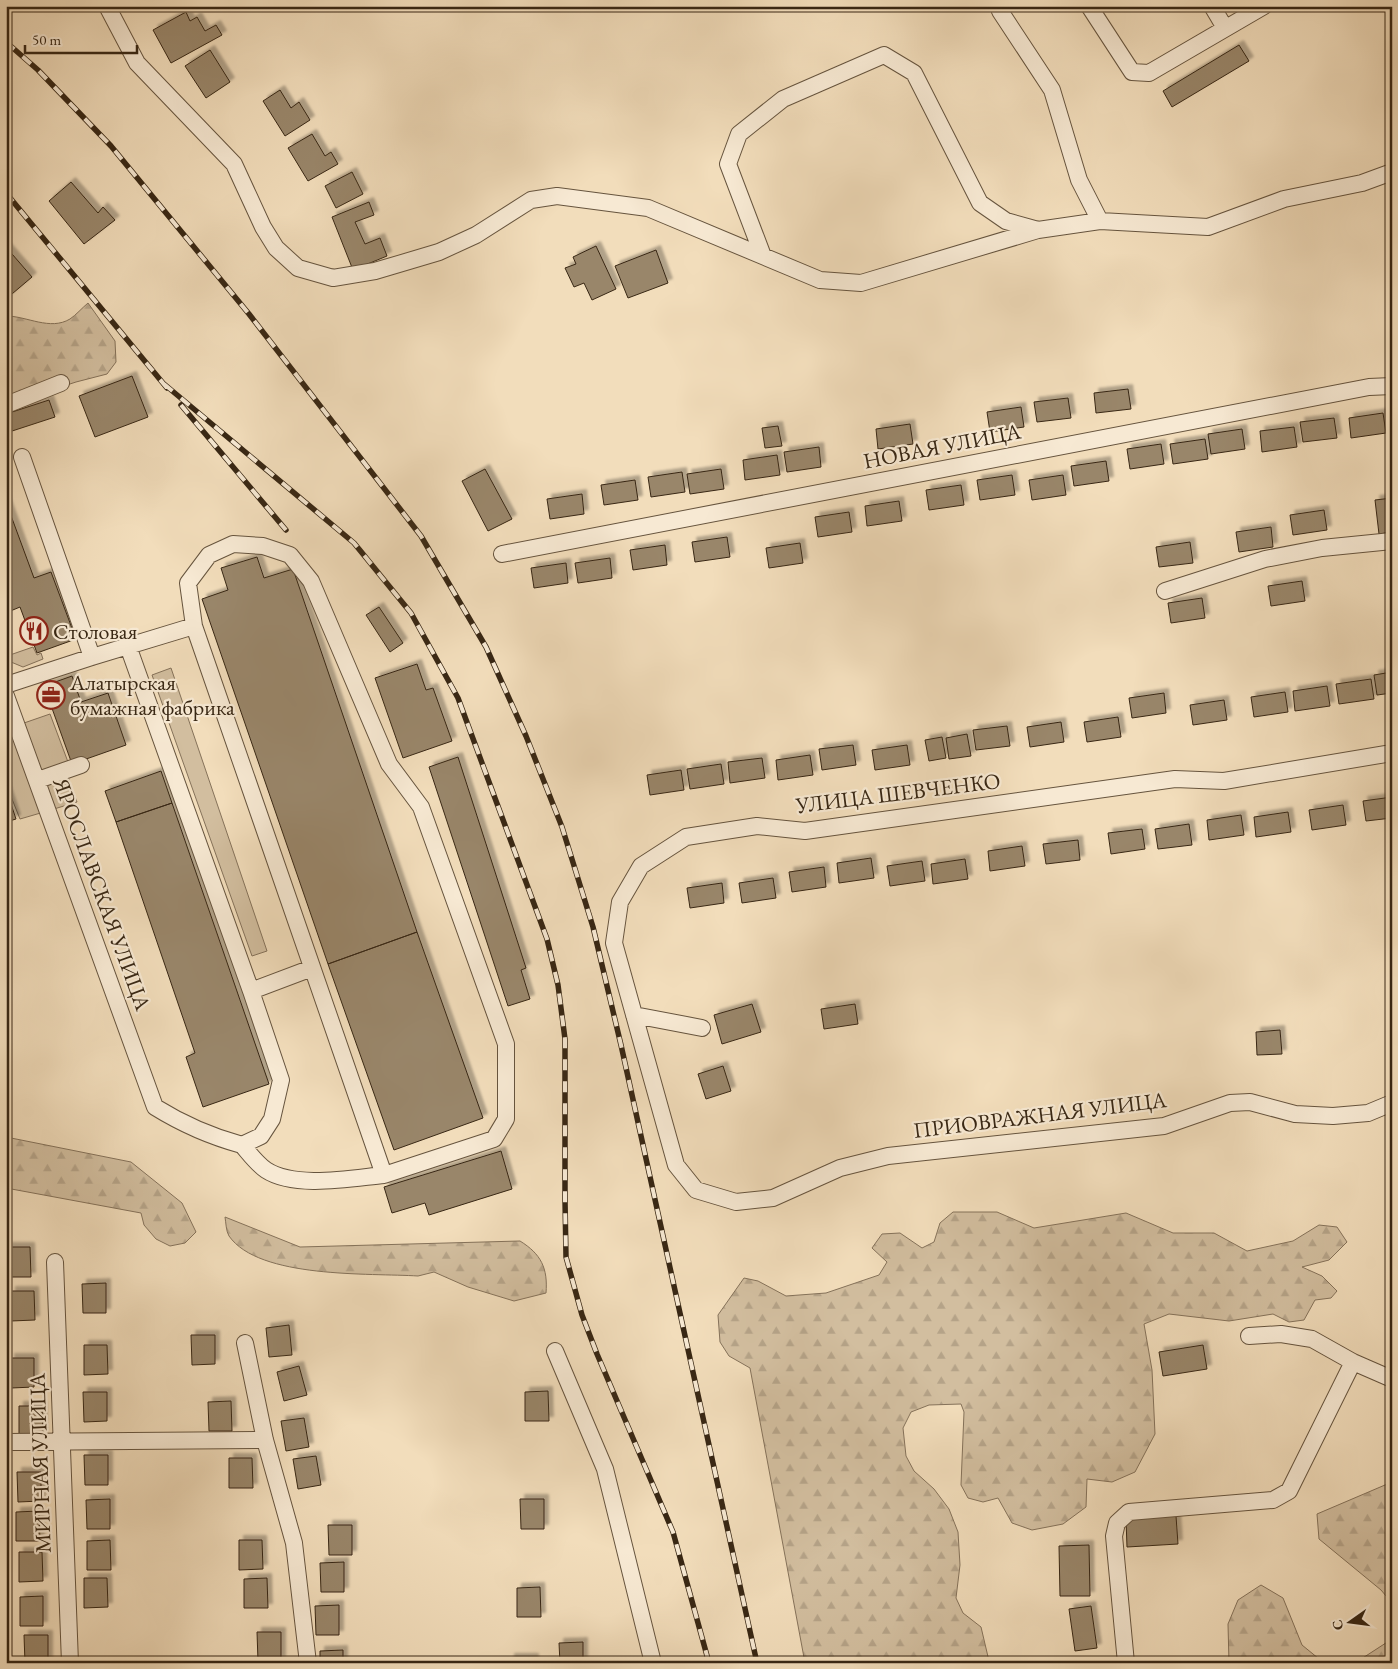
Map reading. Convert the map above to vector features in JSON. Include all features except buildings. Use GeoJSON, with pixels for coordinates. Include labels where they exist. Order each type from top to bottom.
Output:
{"type":"FeatureCollection","features":[{"type":"Feature","properties":{"kind":"street"},"geometry":{"type":"LineString","coordinates":[[107,6],[137,63],[234,164],[267,234],[276,248],[298,268],[333,278],[376,271],[439,252],[476,235],[531,200],[557,196],[648,208],[820,280],[860,282],[1038,230],[1100,221],[1208,227],[1284,199],[1362,183],[1392,172]]}},
{"type":"Feature","properties":{"kind":"street"},"geometry":{"type":"LineString","coordinates":[[1004,6],[1000,11],[1052,90],[1079,180],[1100,221]]}},
{"type":"Feature","properties":{"kind":"street"},"geometry":{"type":"LineString","coordinates":[[1089,6],[1132,72],[1149,73],[1264,6]]}},
{"type":"Feature","properties":{"kind":"street"},"geometry":{"type":"LineString","coordinates":[[1212,6],[1225,28]]}},
{"type":"Feature","properties":{"kind":"street"},"geometry":{"type":"LineString","coordinates":[[763,256],[728,164],[739,134],[784,99],[884,55],[914,73],[980,203],[1006,221],[1038,230]]}},
{"type":"Feature","properties":{"kind":"street"},"geometry":{"type":"LineString","coordinates":[[6,405],[60,383]]}},
{"type":"Feature","properties":{"kind":"street","name":"НОВАЯ УЛИЦА"},"geometry":{"type":"LineString","coordinates":[[502,554],[1369,387],[1392,386]]}},
{"type":"Feature","properties":{"kind":"street"},"geometry":{"type":"LineString","coordinates":[[22,457],[92,657]]}},
{"type":"Feature","properties":{"kind":"street"},"geometry":{"type":"LineString","coordinates":[[1165,591],[1265,559],[1322,548],[1392,541]]}},
{"type":"Feature","properties":{"kind":"street"},"geometry":{"type":"LineString","coordinates":[[128,646],[281,1080],[272,1119],[261,1136],[242,1145],[266,1170],[287,1178],[320,1182],[384,1175],[494,1139],[506,1119],[506,1044],[421,807],[389,764],[311,581],[290,555],[263,546],[233,544],[209,555],[188,583],[194,626],[384,1175]]}},
{"type":"Feature","properties":{"kind":"street"},"geometry":{"type":"LineString","coordinates":[[6,685],[194,626]]}},
{"type":"Feature","properties":{"kind":"street","name":"ЯРОСЛАВСКАЯ УЛИЦА"},"geometry":{"type":"LineString","coordinates":[[6,696],[155,1107],[181,1124],[205,1134],[242,1145]]}},
{"type":"Feature","properties":{"kind":"street","name":"УЛИЦА ШЕВЧЕНКО"},"geometry":{"type":"LineString","coordinates":[[696,1190],[676,1165],[614,943],[620,902],[640,866],[686,837],[757,826],[805,831],[1175,779],[1224,781],[1392,753]]}},
{"type":"Feature","properties":{"kind":"street"},"geometry":{"type":"LineString","coordinates":[[38,780],[81,765]]}},
{"type":"Feature","properties":{"kind":"street"},"geometry":{"type":"LineString","coordinates":[[251,991],[312,968]]}},
{"type":"Feature","properties":{"kind":"street"},"geometry":{"type":"LineString","coordinates":[[634,1015],[702,1028]]}},
{"type":"Feature","properties":{"kind":"street","name":"ПРИОВРАЖНАЯ УЛИЦА"},"geometry":{"type":"LineString","coordinates":[[696,1190],[736,1202],[773,1198],[840,1168],[888,1156],[1164,1126],[1230,1103],[1250,1102],[1295,1114],[1332,1116],[1368,1113],[1392,1103]]}},
{"type":"Feature","properties":{"kind":"street","name":"МИРНАЯ УЛИЦА"},"geometry":{"type":"LineString","coordinates":[[55,1262],[70,1663]]}},
{"type":"Feature","properties":{"kind":"street"},"geometry":{"type":"LineString","coordinates":[[1249,1336],[1281,1334],[1312,1339],[1353,1362],[1392,1379]]}},
{"type":"Feature","properties":{"kind":"street"},"geometry":{"type":"LineString","coordinates":[[245,1342],[265,1440],[294,1543],[308,1663]]}},
{"type":"Feature","properties":{"kind":"street"},"geometry":{"type":"LineString","coordinates":[[555,1351],[605,1469],[653,1663]]}},
{"type":"Feature","properties":{"kind":"street"},"geometry":{"type":"LineString","coordinates":[[1126,1663],[1114,1536],[1117,1524],[1128,1512],[1273,1500],[1288,1490],[1353,1362]]}},
{"type":"Feature","properties":{"kind":"street"},"geometry":{"type":"LineString","coordinates":[[6,1442],[265,1440]]}},
{"type":"Feature","properties":{"kind":"green space"},"geometry":{"type":"Polygon","coordinates":[[[88,303],[115,341],[116,362],[107,374],[6,405],[6,316],[55,324],[70,319],[88,303]]]}},
{"type":"Feature","properties":{"kind":"green space"},"geometry":{"type":"Polygon","coordinates":[[[33,647],[37,655],[41,653],[43,659],[23,667],[11,662],[7,656],[33,647]]]}},
{"type":"Feature","properties":{"kind":"green space"},"geometry":{"type":"Polygon","coordinates":[[[171,668],[267,951],[252,956],[152,675],[171,668]]]}},
{"type":"Feature","properties":{"kind":"green space"},"geometry":{"type":"Polygon","coordinates":[[[50,714],[68,762],[42,772],[24,723],[50,714]]]}},
{"type":"Feature","properties":{"kind":"green space"},"geometry":{"type":"Polygon","coordinates":[[[6,716],[44,812],[20,819],[6,784],[6,716]]]}},
{"type":"Feature","properties":{"kind":"green space"},"geometry":{"type":"Polygon","coordinates":[[[67,774],[77,802],[54,809],[44,783],[67,774]]]}},
{"type":"Feature","properties":{"kind":"green space"},"geometry":{"type":"Polygon","coordinates":[[[6,1137],[131,1162],[182,1203],[196,1232],[185,1243],[170,1246],[156,1239],[144,1225],[141,1213],[6,1188],[6,1137]]]}},
{"type":"Feature","properties":{"kind":"green space"},"geometry":{"type":"Polygon","coordinates":[[[953,1212],[997,1212],[1034,1228],[1126,1213],[1173,1233],[1214,1233],[1247,1251],[1293,1241],[1319,1225],[1337,1227],[1347,1242],[1329,1260],[1302,1267],[1322,1276],[1337,1291],[1331,1298],[1315,1300],[1304,1320],[1289,1322],[1273,1314],[1229,1321],[1169,1314],[1144,1324],[1152,1370],[1155,1434],[1135,1472],[1112,1482],[1087,1479],[1086,1507],[1063,1524],[1032,1530],[1012,1523],[998,1498],[983,1502],[968,1498],[961,1485],[964,1412],[961,1404],[929,1405],[911,1412],[903,1428],[906,1456],[914,1471],[934,1489],[949,1509],[958,1532],[960,1565],[956,1598],[963,1613],[981,1627],[989,1661],[988,1663],[805,1663],[750,1368],[729,1356],[720,1342],[718,1315],[744,1278],[758,1281],[786,1296],[826,1293],[879,1275],[887,1262],[872,1248],[882,1234],[900,1233],[922,1248],[934,1242],[940,1223],[953,1212]]]}},
{"type":"Feature","properties":{"kind":"green space"},"geometry":{"type":"Polygon","coordinates":[[[225,1217],[300,1247],[520,1241],[533,1251],[542,1262],[546,1276],[546,1293],[514,1301],[468,1287],[434,1272],[418,1276],[372,1275],[289,1267],[264,1260],[244,1250],[229,1236],[225,1217]]]}},
{"type":"Feature","properties":{"kind":"green space"},"geometry":{"type":"Polygon","coordinates":[[[1392,1482],[1392,1603],[1381,1590],[1319,1539],[1317,1514],[1392,1482]]]}},
{"type":"Feature","properties":{"kind":"green space"},"geometry":{"type":"Polygon","coordinates":[[[1261,1585],[1283,1598],[1302,1645],[1324,1663],[1229,1663],[1228,1624],[1238,1600],[1261,1585]]]}},
{"type":"Feature","properties":{"kind":"green space"},"geometry":{"type":"Polygon","coordinates":[[[1392,1639],[1392,1663],[1355,1663],[1392,1639]]]}},
{"type":"Feature","properties":{"kind":"railway"},"geometry":{"type":"LineString","coordinates":[[6,42],[38,70],[111,146],[249,314],[421,536],[486,647],[526,736],[562,827],[593,927],[621,1045],[757,1663]]}},
{"type":"Feature","properties":{"kind":"railway"},"geometry":{"type":"LineString","coordinates":[[6,193],[167,388]]}},
{"type":"Feature","properties":{"kind":"railway"},"geometry":{"type":"LineString","coordinates":[[164,384],[354,543],[411,613],[458,698],[547,939],[558,985],[565,1039],[566,1257],[582,1315],[597,1354],[673,1532],[709,1663]]}},
{"type":"Feature","properties":{"kind":"railway"},"geometry":{"type":"LineString","coordinates":[[181,405],[286,530]]}},
{"type":"Feature","properties":{"kind":"place","name":"Столовая"},"geometry":{"type":"Point","coordinates":[34,631]}},
{"type":"Feature","properties":{"kind":"place","name":"Алатырская бумажная фабрика"},"geometry":{"type":"Point","coordinates":[51,695]}}]}
